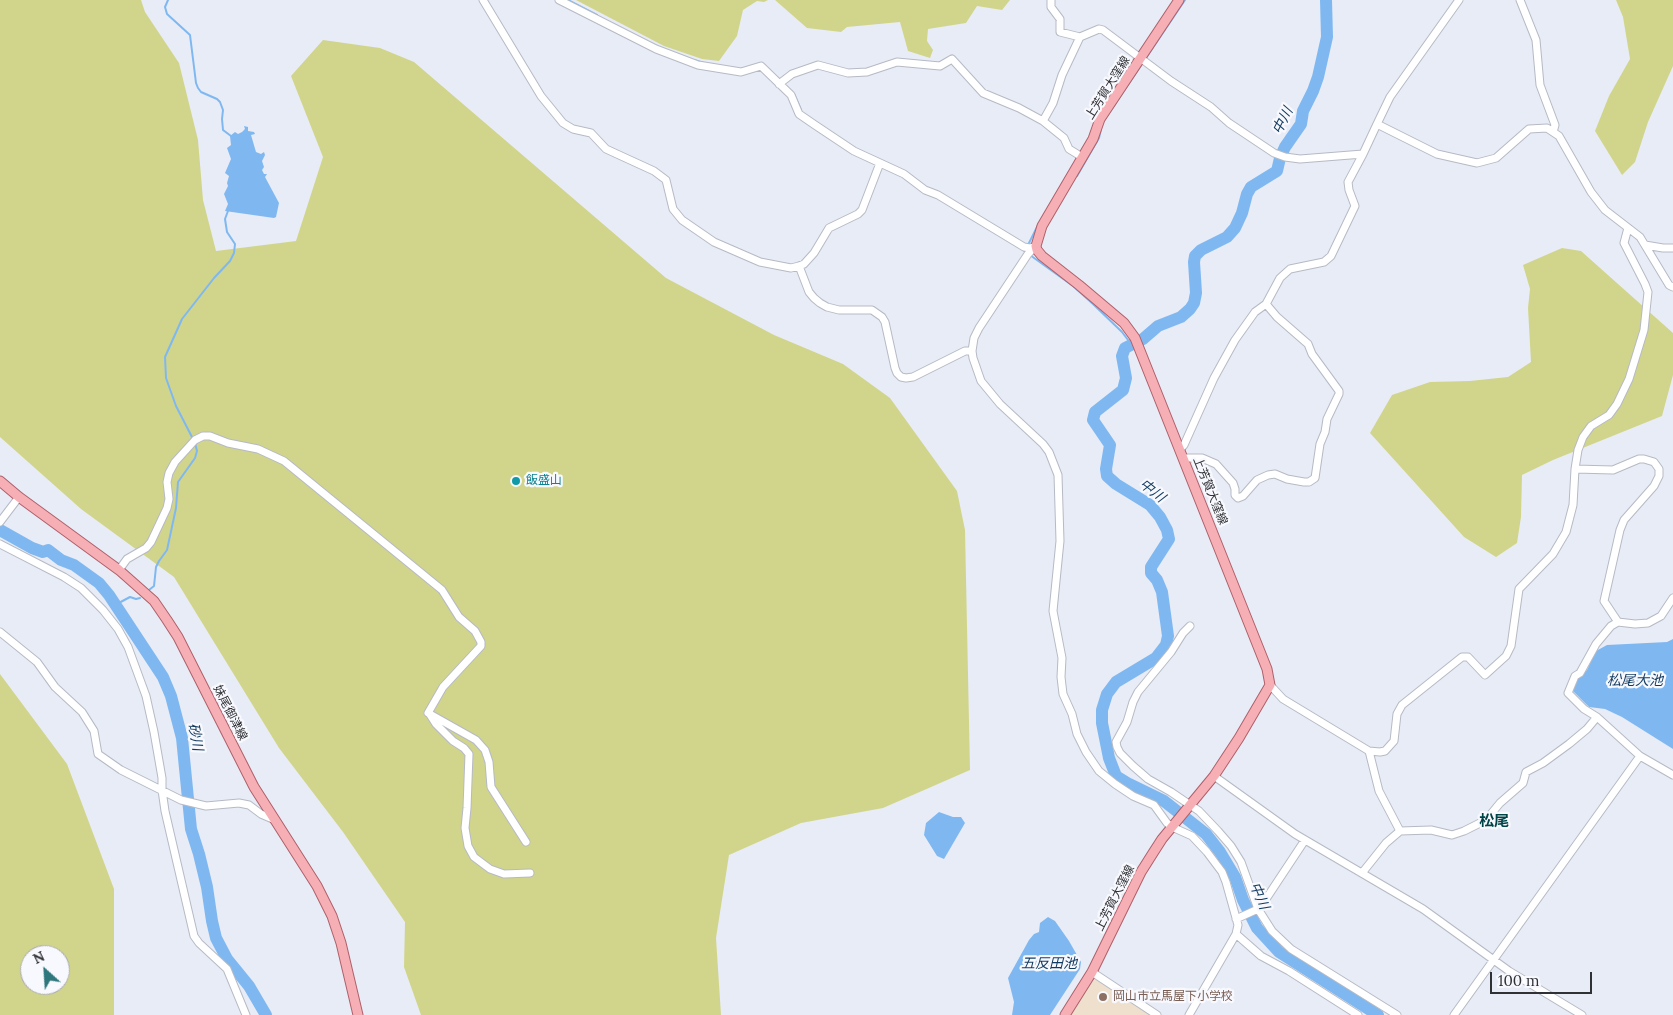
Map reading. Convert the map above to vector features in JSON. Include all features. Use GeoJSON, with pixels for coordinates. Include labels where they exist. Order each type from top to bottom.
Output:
{"type":"FeatureCollection","features":[{"type":"Feature","properties":{"kind":"main road","name":"上芳賀大窪線"},"geometry":{"type":"LineString","coordinates":[[1065,1015],[1092,972],[1141,872],[1175,824],[1214,776],[1270,685],[1267,669],[1137,342],[1124,323],[1042,256],[1031,251],[1042,226],[1093,139],[1100,119],[1179,0]]}},
{"type":"Feature","properties":{"kind":"main road","name":"妹尾御津線"},"geometry":{"type":"LineString","coordinates":[[0,481],[119,570],[154,601],[174,632],[254,787],[317,886],[332,916],[341,943],[358,1015]]}},
{"type":"Feature","properties":{"kind":"street"},"geometry":{"type":"LineString","coordinates":[[484,0],[541,96],[563,123],[573,129],[592,133],[606,149],[654,171],[666,180],[673,209],[677,215],[697,232],[714,242],[760,262],[791,268],[799,266],[814,253],[829,228],[853,217],[862,210],[880,165]]}},
{"type":"Feature","properties":{"kind":"street"},"geometry":{"type":"LineString","coordinates":[[559,0],[656,49],[689,62],[734,72],[741,72],[761,66],[794,99],[800,114],[854,151],[880,165],[904,174],[925,190],[938,195],[1024,247],[1030,248],[1031,251],[979,328],[974,338],[972,351],[981,381],[1000,404],[1043,444],[1049,452],[1058,475],[1060,541],[1052,611],[1062,658],[1061,677],[1063,694],[1072,714],[1077,734],[1086,752],[1099,770],[1115,784],[1134,796],[1154,805],[1167,823],[1175,824],[1200,843],[1222,872],[1239,918],[1236,934],[1188,1015]]}},
{"type":"Feature","properties":{"kind":"street"},"geometry":{"type":"LineString","coordinates":[[1051,0],[1051,6],[1060,20],[1060,32],[1080,37],[1099,29],[1103,30],[1171,81],[1210,107],[1229,123],[1282,156],[1300,159],[1363,154]]}},
{"type":"Feature","properties":{"kind":"street"},"geometry":{"type":"LineString","coordinates":[[1266,304],[1277,317],[1309,346],[1312,354],[1339,391],[1339,394],[1327,419],[1325,432],[1320,444],[1315,478],[1309,482],[1304,482],[1287,479],[1275,474],[1268,475],[1257,480],[1243,496],[1238,498],[1235,495],[1233,484],[1216,464],[1202,458],[1181,453],[1184,445],[1214,378],[1235,340],[1255,312],[1266,304],[1280,278],[1296,267],[1324,262],[1331,256],[1355,206],[1348,182],[1390,97],[1459,0]]}},
{"type":"Feature","properties":{"kind":"street"},"geometry":{"type":"LineString","coordinates":[[1520,0],[1536,40],[1540,85],[1555,125],[1553,132]]}},
{"type":"Feature","properties":{"kind":"street"},"geometry":{"type":"LineString","coordinates":[[1043,121],[1053,103],[1062,75],[1080,37]]}},
{"type":"Feature","properties":{"kind":"street"},"geometry":{"type":"LineString","coordinates":[[780,83],[792,74],[818,65],[848,73],[867,72],[897,62],[940,66],[952,59],[983,93],[1019,108],[1043,121],[1064,138],[1069,149],[1082,157]]}},
{"type":"Feature","properties":{"kind":"street"},"geometry":{"type":"LineString","coordinates":[[1377,124],[1437,154],[1477,163],[1496,158],[1530,129],[1547,128],[1559,136],[1591,192],[1605,210],[1640,237],[1669,284],[1673,287]]}},
{"type":"Feature","properties":{"kind":"street"},"geometry":{"type":"LineString","coordinates":[[1270,685],[1282,699],[1369,751],[1380,752],[1385,751],[1394,741],[1397,714],[1402,705],[1413,694],[1462,657],[1468,657],[1485,676],[1506,656],[1511,646],[1519,589],[1553,554],[1566,532],[1573,505],[1578,450],[1583,437],[1591,426],[1609,415],[1621,396],[1630,379],[1644,330],[1648,292],[1646,284],[1624,243],[1628,228]]}},
{"type":"Feature","properties":{"kind":"street"},"geometry":{"type":"LineString","coordinates":[[1645,245],[1673,248]]}},
{"type":"Feature","properties":{"kind":"street"},"geometry":{"type":"LineString","coordinates":[[799,266],[809,292],[820,303],[839,310],[872,310],[882,317],[895,368],[901,377],[913,377],[965,352],[972,351]]}},
{"type":"Feature","properties":{"kind":"street"},"geometry":{"type":"LineString","coordinates":[[119,570],[127,559],[146,548],[151,542],[168,508],[167,482],[169,472],[175,462],[194,441],[203,436],[210,436],[228,443],[258,449],[284,461],[442,590],[459,617],[475,631],[481,646],[443,687],[428,713]]}},
{"type":"Feature","properties":{"kind":"street"},"geometry":{"type":"LineString","coordinates":[[1575,468],[1613,470],[1639,459],[1644,459],[1654,462],[1659,469],[1660,476],[1654,486],[1624,520],[1620,530],[1604,594],[1604,601],[1618,622]]}},
{"type":"Feature","properties":{"kind":"street"},"geometry":{"type":"LineString","coordinates":[[2,520],[19,497]]}},
{"type":"Feature","properties":{"kind":"street"},"geometry":{"type":"LineString","coordinates":[[0,544],[64,577],[81,588],[103,610],[118,629],[128,647],[146,696],[162,778],[165,811],[194,936],[199,944],[227,969],[246,1015]]}},
{"type":"Feature","properties":{"kind":"street"},"geometry":{"type":"LineString","coordinates":[[1673,598],[1661,616],[1648,623],[1618,622],[1611,626],[1596,644],[1580,673],[1575,676],[1570,684],[1568,693],[1584,709],[1597,717],[1640,756],[1673,775]]}},
{"type":"Feature","properties":{"kind":"street"},"geometry":{"type":"LineString","coordinates":[[1190,626],[1182,633],[1171,652],[1138,692],[1127,722],[1116,742],[1120,753],[1148,779],[1199,811],[1231,846],[1241,862],[1257,909],[1272,931],[1291,949],[1397,1015]]}},
{"type":"Feature","properties":{"kind":"street"},"geometry":{"type":"LineString","coordinates":[[0,632],[37,662],[55,687],[82,712],[94,731],[98,754],[121,770],[181,800],[206,806],[239,803],[249,805],[261,814],[275,820]]}},
{"type":"Feature","properties":{"kind":"street"},"geometry":{"type":"LineString","coordinates":[[428,713],[476,740],[486,750],[491,787],[526,842]]}},
{"type":"Feature","properties":{"kind":"street"},"geometry":{"type":"LineString","coordinates":[[428,713],[442,730],[453,741],[464,748],[468,754],[467,808],[464,828],[468,846],[474,856],[490,869],[504,874],[530,872]]}},
{"type":"Feature","properties":{"kind":"street"},"geometry":{"type":"LineString","coordinates":[[1362,873],[1386,843],[1400,831],[1431,830],[1452,835],[1480,824],[1523,783],[1526,772],[1543,763],[1569,744],[1587,729],[1597,717]]}},
{"type":"Feature","properties":{"kind":"street"},"geometry":{"type":"LineString","coordinates":[[1369,751],[1379,791],[1400,831]]}},
{"type":"Feature","properties":{"kind":"street"},"geometry":{"type":"LineString","coordinates":[[1454,1015],[1640,756]]}},
{"type":"Feature","properties":{"kind":"street"},"geometry":{"type":"LineString","coordinates":[[1214,776],[1305,840],[1423,909],[1509,971],[1582,1015]]}},
{"type":"Feature","properties":{"kind":"street"},"geometry":{"type":"LineString","coordinates":[[1239,918],[1257,909],[1305,840]]}},
{"type":"Feature","properties":{"kind":"street"},"geometry":{"type":"LineString","coordinates":[[1236,934],[1261,956],[1358,1015]]}},
{"type":"Feature","properties":{"kind":"street"},"geometry":{"type":"LineString","coordinates":[[1092,972],[1157,1015]]}},
{"type":"Feature","properties":{"kind":"shaded area","name":"岡山市立馬屋下小学校"},"geometry":{"type":"Polygon","coordinates":[[[1096,978],[1152,1015],[1070,1015],[1092,979],[1096,978]]]}},
{"type":"Feature","properties":{"kind":"green space"},"geometry":{"type":"Polygon","coordinates":[[[0,0],[141,0],[145,12],[179,63],[198,140],[203,200],[216,251],[296,241],[323,157],[291,76],[323,40],[380,48],[414,62],[666,278],[774,335],[843,364],[890,398],[957,491],[965,530],[970,770],[883,808],[801,823],[729,855],[716,938],[721,1015],[421,1015],[404,967],[405,922],[343,832],[279,748],[174,577],[81,509],[0,437],[0,0]]]}},
{"type":"Feature","properties":{"kind":"green space"},"geometry":{"type":"Polygon","coordinates":[[[576,0],[768,0],[764,2],[757,1],[743,10],[737,36],[719,61],[702,59],[664,46],[576,0]]]}},
{"type":"Feature","properties":{"kind":"green space"},"geometry":{"type":"Polygon","coordinates":[[[775,0],[1010,0],[1002,10],[977,6],[966,23],[928,29],[927,41],[933,50],[930,58],[908,51],[900,22],[847,27],[841,32],[807,28],[775,0]]]}},
{"type":"Feature","properties":{"kind":"green space"},"geometry":{"type":"Polygon","coordinates":[[[1616,0],[1673,0],[1673,66],[1648,122],[1635,162],[1622,175],[1595,131],[1609,96],[1630,59],[1623,17],[1616,0]]]}},
{"type":"Feature","properties":{"kind":"green space"},"geometry":{"type":"Polygon","coordinates":[[[1562,248],[1581,251],[1673,333],[1673,375],[1662,416],[1553,460],[1522,475],[1521,517],[1517,543],[1496,557],[1464,537],[1370,433],[1392,395],[1430,382],[1470,381],[1508,377],[1531,362],[1528,308],[1530,289],[1523,265],[1562,248]]]}},
{"type":"Feature","properties":{"kind":"green space"},"geometry":{"type":"Polygon","coordinates":[[[0,674],[67,764],[114,889],[114,1015],[0,1015],[0,674]]]}},
{"type":"Feature","properties":{"kind":"water"},"geometry":{"type":"Polygon","coordinates":[[[244,126],[248,127],[248,131],[255,134],[251,135],[256,152],[261,154],[264,152],[265,155],[262,161],[264,167],[262,170],[264,174],[267,174],[265,177],[279,203],[276,217],[274,218],[225,211],[228,204],[224,194],[228,186],[229,176],[225,173],[231,159],[227,148],[231,145],[230,136],[235,132],[238,134],[242,132],[245,129],[244,126]]]}},
{"type":"Feature","properties":{"kind":"water","name":"松尾大池"},"geometry":{"type":"Polygon","coordinates":[[[1673,639],[1673,749],[1622,717],[1605,709],[1589,707],[1571,689],[1574,682],[1587,670],[1596,651],[1607,645],[1667,642],[1673,639]]]}},
{"type":"Feature","properties":{"kind":"water"},"geometry":{"type":"Polygon","coordinates":[[[939,812],[953,817],[961,817],[965,823],[944,859],[937,856],[924,835],[926,823],[939,812]]]}},
{"type":"Feature","properties":{"kind":"water","name":"五反田池"},"geometry":{"type":"Polygon","coordinates":[[[1048,917],[1055,921],[1069,941],[1081,962],[1080,969],[1050,1015],[1012,1015],[1014,1002],[1008,978],[1029,940],[1034,934],[1039,932],[1040,923],[1048,917]]]}},
{"type":"Feature","properties":{"kind":"waterway"},"geometry":{"type":"LineString","coordinates":[[168,0],[165,7],[167,14],[190,35],[198,88],[201,92],[220,102],[223,110],[223,130],[231,136]]}},
{"type":"Feature","properties":{"kind":"waterway"},"geometry":{"type":"LineString","coordinates":[[568,0],[597,15]]}},
{"type":"Feature","properties":{"kind":"waterway"},"geometry":{"type":"LineString","coordinates":[[1146,58],[1185,0]]}},
{"type":"Feature","properties":{"kind":"waterway","name":"中川"},"geometry":{"type":"LineString","coordinates":[[1326,0],[1327,37],[1318,77],[1303,111],[1301,124],[1285,147],[1277,171],[1251,187],[1235,228],[1227,237],[1201,250],[1195,256],[1196,293],[1194,303],[1190,309],[1181,317],[1158,326],[1143,339],[1125,348],[1122,356],[1126,378],[1123,390],[1095,412],[1093,420],[1110,445],[1106,469],[1107,476],[1116,484],[1150,505],[1160,517],[1167,530],[1169,539],[1151,567],[1151,573],[1157,580],[1162,592],[1168,636],[1166,645],[1156,658],[1116,682],[1107,694],[1102,710],[1102,723],[1109,758],[1116,776],[1164,801],[1206,834],[1220,852],[1235,877],[1243,900],[1257,928],[1279,952],[1378,1015]]}},
{"type":"Feature","properties":{"kind":"waterway"},"geometry":{"type":"LineString","coordinates":[[694,60],[704,63]]}},
{"type":"Feature","properties":{"kind":"waterway"},"geometry":{"type":"LineString","coordinates":[[1103,122],[1142,64]]}},
{"type":"Feature","properties":{"kind":"waterway"},"geometry":{"type":"LineString","coordinates":[[794,94],[801,110]]}},
{"type":"Feature","properties":{"kind":"waterway"},"geometry":{"type":"LineString","coordinates":[[798,117],[808,124]]}},
{"type":"Feature","properties":{"kind":"waterway"},"geometry":{"type":"LineString","coordinates":[[1075,176],[1077,176],[1099,138],[1101,129]]}},
{"type":"Feature","properties":{"kind":"waterway"},"geometry":{"type":"LineString","coordinates":[[193,439],[176,406],[166,378],[165,357],[182,319],[230,261],[234,253],[235,244],[227,232],[225,219],[228,211]]}},
{"type":"Feature","properties":{"kind":"waterway"},"geometry":{"type":"LineString","coordinates":[[1028,245],[1038,225]]}},
{"type":"Feature","properties":{"kind":"waterway"},"geometry":{"type":"LineString","coordinates":[[1023,250],[1073,286],[1122,332],[1131,344]]}},
{"type":"Feature","properties":{"kind":"waterway"},"geometry":{"type":"LineString","coordinates":[[149,590],[154,586],[156,567],[167,550],[176,508],[178,482],[195,458],[197,451],[195,443]]}},
{"type":"Feature","properties":{"kind":"waterway","name":"砂川"},"geometry":{"type":"LineString","coordinates":[[0,530],[32,548],[43,552],[48,550],[61,560],[74,565],[99,583],[109,595],[163,677],[171,696],[182,738],[191,829],[207,887],[216,938],[227,959],[249,986],[266,1015]]}},
{"type":"Feature","properties":{"kind":"waterway"},"geometry":{"type":"LineString","coordinates":[[115,605],[130,597],[140,598]]}},
{"type":"Feature","properties":{"kind":"place","name":"飯盛山"},"geometry":{"type":"Point","coordinates":[516,481]}},
{"type":"Feature","properties":{"kind":"place","name":"岡山市立馬屋下小学校"},"geometry":{"type":"Point","coordinates":[1103,997]}},
{"type":"Feature","properties":{"kind":"district","name":"松尾"},"geometry":{"type":"Point","coordinates":[1494,822]}}]}
